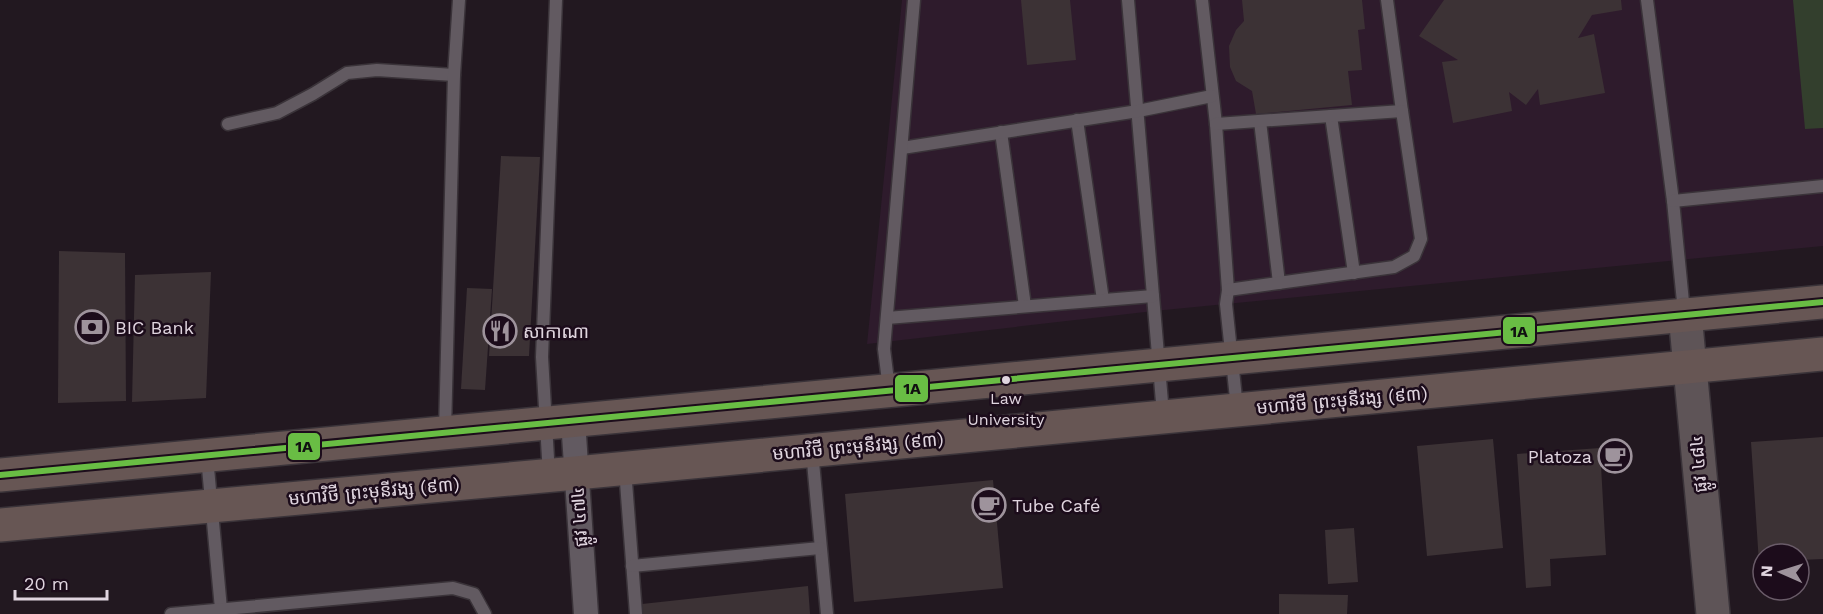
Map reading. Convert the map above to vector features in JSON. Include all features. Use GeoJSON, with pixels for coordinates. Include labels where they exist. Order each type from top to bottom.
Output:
{"type":"FeatureCollection","features":[{"type":"Feature","properties":{"kind":"highway"},"geometry":{"type":"LineString","coordinates":[[0,475],[1823,302]]}},
{"type":"Feature","properties":{"kind":"highway","name":"មហាវិថី ព្រះមុនីវង្ស (៩៣)"},"geometry":{"type":"LineString","coordinates":[[0,525],[563,474],[1823,354]]}},
{"type":"Feature","properties":{"kind":"street","name":"ផ្លូវ ៤៨៤"},"geometry":{"type":"LineString","coordinates":[[1685,314],[1713,614]]}},
{"type":"Feature","properties":{"kind":"street","name":"ផ្លូវ ៤៧៤"},"geometry":{"type":"LineString","coordinates":[[559,422],[563,474],[586,614]]}},
{"type":"Feature","properties":{"kind":"lane"},"geometry":{"type":"LineString","coordinates":[[445,433],[454,75],[459,0]]}},
{"type":"Feature","properties":{"kind":"lane"},"geometry":{"type":"LineString","coordinates":[[556,0],[542,357],[559,422]]}},
{"type":"Feature","properties":{"kind":"lane"},"geometry":{"type":"LineString","coordinates":[[889,389],[884,349],[914,0]]}},
{"type":"Feature","properties":{"kind":"lane"},"geometry":{"type":"LineString","coordinates":[[1128,0],[1163,417]]}},
{"type":"Feature","properties":{"kind":"lane"},"geometry":{"type":"LineString","coordinates":[[1202,0],[1216,124],[1228,290],[1226,304],[1238,410]]}},
{"type":"Feature","properties":{"kind":"lane"},"geometry":{"type":"LineString","coordinates":[[1228,290],[1394,267],[1414,256],[1421,239],[1387,0]]}},
{"type":"Feature","properties":{"kind":"lane"},"geometry":{"type":"LineString","coordinates":[[1647,0],[1685,314]]}},
{"type":"Feature","properties":{"kind":"lane"},"geometry":{"type":"LineString","coordinates":[[228,124],[277,113],[347,73],[377,70],[454,75]]}},
{"type":"Feature","properties":{"kind":"lane"},"geometry":{"type":"LineString","coordinates":[[902,148],[1138,111],[1212,96]]}},
{"type":"Feature","properties":{"kind":"lane"},"geometry":{"type":"LineString","coordinates":[[1216,124],[1402,111]]}},
{"type":"Feature","properties":{"kind":"lane"},"geometry":{"type":"LineString","coordinates":[[1331,116],[1354,273]]}},
{"type":"Feature","properties":{"kind":"lane"},"geometry":{"type":"LineString","coordinates":[[1077,120],[1103,300]]}},
{"type":"Feature","properties":{"kind":"lane"},"geometry":{"type":"LineString","coordinates":[[1260,121],[1280,283]]}},
{"type":"Feature","properties":{"kind":"lane"},"geometry":{"type":"LineString","coordinates":[[1001,132],[1025,306]]}},
{"type":"Feature","properties":{"kind":"lane"},"geometry":{"type":"LineString","coordinates":[[1673,201],[1823,186]]}},
{"type":"Feature","properties":{"kind":"lane"},"geometry":{"type":"LineString","coordinates":[[887,318],[1153,296]]}},
{"type":"Feature","properties":{"kind":"lane"},"geometry":{"type":"LineString","coordinates":[[812,450],[827,614]]}},
{"type":"Feature","properties":{"kind":"lane"},"geometry":{"type":"LineString","coordinates":[[207,455],[221,609]]}},
{"type":"Feature","properties":{"kind":"lane"},"geometry":{"type":"LineString","coordinates":[[625,468],[636,614]]}},
{"type":"Feature","properties":{"kind":"lane"},"geometry":{"type":"LineString","coordinates":[[632,566],[820,548]]}},
{"type":"Feature","properties":{"kind":"lane"},"geometry":{"type":"LineString","coordinates":[[171,614],[453,588],[474,594],[485,614]]}},
{"type":"Feature","properties":{"kind":"shaded area"},"geometry":{"type":"Polygon","coordinates":[[[902,0],[1823,0],[1823,246],[1154,311],[867,344],[902,0]]]}},
{"type":"Feature","properties":{"kind":"green space"},"geometry":{"type":"Polygon","coordinates":[[[1793,0],[1823,0],[1823,128],[1805,129],[1793,0]]]}},
{"type":"Feature","properties":{"kind":"building"},"geometry":{"type":"Polygon","coordinates":[[[1021,0],[1070,0],[1076,60],[1027,65],[1021,0]]]}},
{"type":"Feature","properties":{"kind":"building"},"geometry":{"type":"Polygon","coordinates":[[[1242,0],[1362,0],[1365,29],[1358,30],[1362,70],[1348,71],[1352,105],[1256,114],[1252,91],[1236,81],[1230,67],[1229,46],[1236,30],[1244,21],[1242,0]]]}},
{"type":"Feature","properties":{"kind":"building"},"geometry":{"type":"Polygon","coordinates":[[[1444,0],[1621,0],[1622,10],[1592,15],[1578,38],[1594,34],[1605,93],[1540,105],[1538,89],[1526,105],[1509,92],[1512,111],[1453,123],[1442,62],[1458,60],[1419,36],[1444,0]]]}},
{"type":"Feature","properties":{"kind":"building"},"geometry":{"type":"Polygon","coordinates":[[[501,156],[540,157],[529,356],[489,356],[501,156]]]}},
{"type":"Feature","properties":{"kind":"building","name":"BIC Bank"},"geometry":{"type":"Polygon","coordinates":[[[59,251],[125,253],[126,401],[58,403],[59,251]]]}},
{"type":"Feature","properties":{"kind":"building"},"geometry":{"type":"Polygon","coordinates":[[[211,272],[206,398],[132,402],[135,275],[211,272]]]}},
{"type":"Feature","properties":{"kind":"building"},"geometry":{"type":"Polygon","coordinates":[[[467,288],[492,289],[485,390],[461,389],[467,288]]]}},
{"type":"Feature","properties":{"kind":"building"},"geometry":{"type":"Polygon","coordinates":[[[1823,437],[1823,559],[1811,560],[1811,542],[1758,542],[1751,442],[1823,437]]]}},
{"type":"Feature","properties":{"kind":"building"},"geometry":{"type":"Polygon","coordinates":[[[1493,439],[1503,548],[1427,556],[1417,446],[1493,439]]]}},
{"type":"Feature","properties":{"kind":"building"},"geometry":{"type":"Polygon","coordinates":[[[1600,448],[1606,555],[1550,559],[1551,586],[1526,588],[1517,454],[1600,448]]]}},
{"type":"Feature","properties":{"kind":"building"},"geometry":{"type":"Polygon","coordinates":[[[993,480],[1003,588],[854,602],[845,494],[993,480]]]}},
{"type":"Feature","properties":{"kind":"building"},"geometry":{"type":"Polygon","coordinates":[[[1354,528],[1358,582],[1328,584],[1325,530],[1354,528]]]}},
{"type":"Feature","properties":{"kind":"building"},"geometry":{"type":"Polygon","coordinates":[[[808,586],[810,614],[643,614],[642,604],[808,586]]]}},
{"type":"Feature","properties":{"kind":"building"},"geometry":{"type":"Polygon","coordinates":[[[1279,594],[1348,595],[1347,614],[1279,614],[1279,594]]]}},
{"type":"Feature","properties":{"kind":"transit line","name":"1A"},"geometry":{"type":"LineString","coordinates":[[0,475],[1823,302]]}},
{"type":"Feature","properties":{"kind":"place","name":"BIC Bank"},"geometry":{"type":"Point","coordinates":[92,327]}},
{"type":"Feature","properties":{"kind":"place","name":"សាកាណា"},"geometry":{"type":"Point","coordinates":[500,331]}},
{"type":"Feature","properties":{"kind":"place","name":"Law University"},"geometry":{"type":"Point","coordinates":[1006,380]}},
{"type":"Feature","properties":{"kind":"place","name":"Platoza"},"geometry":{"type":"Point","coordinates":[1615,456]}},
{"type":"Feature","properties":{"kind":"place","name":"Tube Café"},"geometry":{"type":"Point","coordinates":[989,505]}}]}
